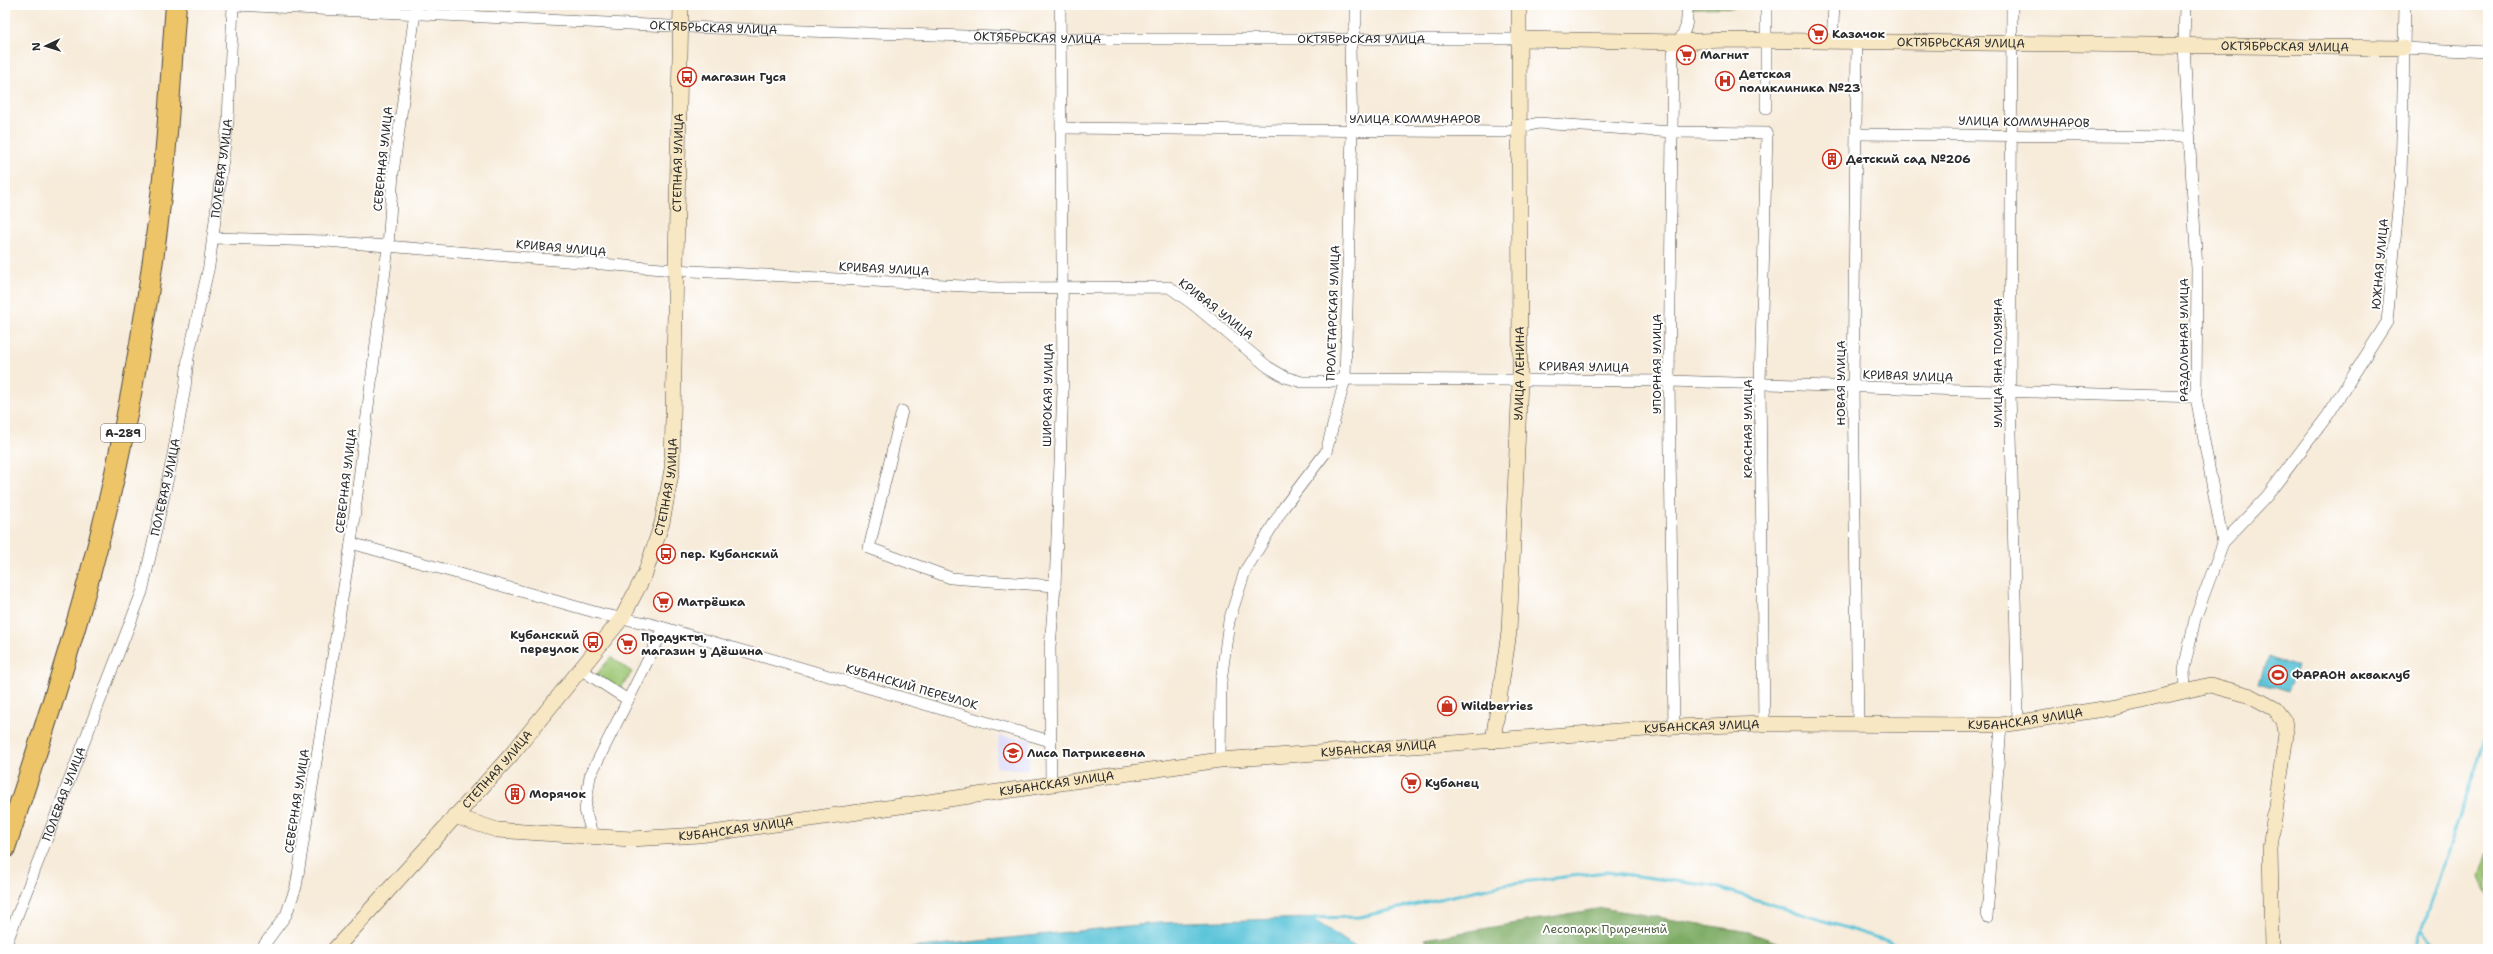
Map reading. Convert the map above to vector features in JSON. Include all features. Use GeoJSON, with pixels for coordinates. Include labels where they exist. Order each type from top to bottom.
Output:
{"type":"FeatureCollection","features":[{"type":"Feature","properties":{"kind":"highway","name":"А-289"},"geometry":{"type":"LineString","coordinates":[[5,810],[46,688],[83,560],[111,439],[134,309],[147,200],[164,5]]}},
{"type":"Feature","properties":{"kind":"highway","name":"А-289"},"geometry":{"type":"LineString","coordinates":[[5,848],[58,691],[94,565],[122,440],[145,313],[162,186],[176,5]]}},
{"type":"Feature","properties":{"kind":"street","name":"ОКТЯБРЬСКАЯ УЛИЦА"},"geometry":{"type":"LineString","coordinates":[[233,5],[415,10],[681,27],[1061,39],[1520,39],[1678,42],[2012,42],[2184,46],[2403,48],[2488,52]]}},
{"type":"Feature","properties":{"kind":"street","name":"ПОЛЕВАЯ УЛИЦА"},"geometry":{"type":"LineString","coordinates":[[5,947],[142,592],[172,460],[185,388],[188,358],[209,266],[228,122],[233,5]]}},
{"type":"Feature","properties":{"kind":"street","name":"СТЕПНАЯ УЛИЦА"},"geometry":{"type":"LineString","coordinates":[[335,949],[454,816],[511,755],[622,618],[645,574],[662,523],[672,469],[674,270],[681,5]]}},
{"type":"Feature","properties":{"kind":"street","name":"ШИРОКАЯ УЛИЦА"},"geometry":{"type":"LineString","coordinates":[[1051,785],[1050,647],[1055,586],[1063,388],[1060,5]]}},
{"type":"Feature","properties":{"kind":"street","name":"ПРОЛЕТАРСКАЯ УЛИЦА"},"geometry":{"type":"LineString","coordinates":[[1220,760],[1223,667],[1229,621],[1245,571],[1284,507],[1326,452],[1346,378],[1352,132],[1350,50],[1356,22],[1356,5]]}},
{"type":"Feature","properties":{"kind":"street","name":"УЛИЦА ЛЕНИНА"},"geometry":{"type":"LineString","coordinates":[[1493,741],[1509,632],[1520,380],[1519,5]]}},
{"type":"Feature","properties":{"kind":"street","name":"УПОРНАЯ УЛИЦА"},"geometry":{"type":"LineString","coordinates":[[1674,727],[1669,381],[1673,53],[1678,42],[1685,34],[1688,24],[1687,5]]}},
{"type":"Feature","properties":{"kind":"street"},"geometry":{"type":"LineString","coordinates":[[1766,5],[1766,108]]}},
{"type":"Feature","properties":{"kind":"street"},"geometry":{"type":"LineString","coordinates":[[1832,42],[1834,5]]}},
{"type":"Feature","properties":{"kind":"street","name":"УЛИЦА ЯНА ПОЛУЯНА"},"geometry":{"type":"LineString","coordinates":[[2012,5],[2010,392],[2018,721]]}},
{"type":"Feature","properties":{"kind":"street","name":"РАЗДОЛЬНАЯ УЛИЦА"},"geometry":{"type":"LineString","coordinates":[[2185,5],[2184,46],[2197,269],[2196,397],[2223,543]]}},
{"type":"Feature","properties":{"kind":"street","name":"ЮЖНАЯ УЛИЦА"},"geometry":{"type":"LineString","coordinates":[[2223,543],[2267,496],[2328,415],[2387,322],[2401,178],[2405,5]]}},
{"type":"Feature","properties":{"kind":"street","name":"СЕВЕРНАЯ УЛИЦА"},"geometry":{"type":"LineString","coordinates":[[261,949],[286,915],[296,887],[351,543],[388,247],[393,173],[415,10]]}},
{"type":"Feature","properties":{"kind":"street","name":"НОВАЯ УЛИЦА"},"geometry":{"type":"LineString","coordinates":[[1857,42],[1853,387],[1858,725]]}},
{"type":"Feature","properties":{"kind":"street","name":"УЛИЦА КОММУНАРОВ"},"geometry":{"type":"LineString","coordinates":[[1062,128],[1352,132],[1504,132],[1538,123],[1673,132],[1767,133]]}},
{"type":"Feature","properties":{"kind":"street","name":"КРАСНАЯ УЛИЦА"},"geometry":{"type":"LineString","coordinates":[[1764,724],[1760,383],[1767,133]]}},
{"type":"Feature","properties":{"kind":"street","name":"УЛИЦА КОММУНАРОВ"},"geometry":{"type":"LineString","coordinates":[[1857,134],[2190,137]]}},
{"type":"Feature","properties":{"kind":"street","name":"КРИВАЯ УЛИЦА"},"geometry":{"type":"LineString","coordinates":[[213,238],[326,241],[674,270],[999,288],[1169,287],[1194,305],[1268,367],[1285,377],[1302,382],[1326,382],[1346,378],[1669,381],[2196,397]]}},
{"type":"Feature","properties":{"kind":"street"},"geometry":{"type":"LineString","coordinates":[[902,411],[869,548],[951,578],[1055,586]]}},
{"type":"Feature","properties":{"kind":"street","name":"КУБАНСКИЙ ПЕРЕУЛОК"},"geometry":{"type":"LineString","coordinates":[[351,543],[605,616],[622,618],[664,628],[1050,741]]}},
{"type":"Feature","properties":{"kind":"street"},"geometry":{"type":"LineString","coordinates":[[2185,690],[2184,669],[2195,619],[2223,543]]}},
{"type":"Feature","properties":{"kind":"street"},"geometry":{"type":"LineString","coordinates":[[593,837],[585,810],[590,776],[664,628]]}},
{"type":"Feature","properties":{"kind":"street"},"geometry":{"type":"LineString","coordinates":[[580,669],[628,700]]}},
{"type":"Feature","properties":{"kind":"street","name":"КУБАНСКАЯ УЛИЦА"},"geometry":{"type":"LineString","coordinates":[[454,816],[497,830],[631,839],[699,835],[1220,760],[1674,727],[1764,724],[2001,725],[2018,721],[2116,707],[2210,685],[2251,696],[2275,709],[2284,721],[2286,734],[2270,848],[2272,949]]}},
{"type":"Feature","properties":{"kind":"street"},"geometry":{"type":"LineString","coordinates":[[1987,917],[2001,725]]}},
{"type":"Feature","properties":{"kind":"shaded area","name":"Лиса Патрикеевна"},"geometry":{"type":"Polygon","coordinates":[[[999,736],[1031,739],[1028,770],[996,767],[999,736]]]}},
{"type":"Feature","properties":{"kind":"green space"},"geometry":{"type":"Polygon","coordinates":[[[1688,5],[1759,5],[1759,7],[1688,8],[1688,5]]]}},
{"type":"Feature","properties":{"kind":"green space"},"geometry":{"type":"Polygon","coordinates":[[[611,657],[632,672],[619,691],[596,675],[611,657]]]}},
{"type":"Feature","properties":{"kind":"green space"},"geometry":{"type":"Polygon","coordinates":[[[2488,852],[2488,896],[2480,876],[2488,852]]]}},
{"type":"Feature","properties":{"kind":"green space","name":"Лесопарк Приречный"},"geometry":{"type":"Polygon","coordinates":[[[1602,908],[1749,932],[1795,949],[1439,949],[1425,939],[1602,908]]]}},
{"type":"Feature","properties":{"kind":"water","name":"ФАРАОН акваклуб"},"geometry":{"type":"Polygon","coordinates":[[[2268,656],[2297,667],[2288,692],[2259,683],[2268,656]]]}},
{"type":"Feature","properties":{"kind":"water"},"geometry":{"type":"Polygon","coordinates":[[[1311,918],[1358,949],[900,949],[1158,923],[1311,918]]]}},
{"type":"Feature","properties":{"kind":"waterway"},"geometry":{"type":"LineString","coordinates":[[2415,949],[2488,731]]}},
{"type":"Feature","properties":{"kind":"waterway"},"geometry":{"type":"LineString","coordinates":[[1311,918],[1360,917],[1505,884],[1606,872],[1713,886],[1913,949]]}},
{"type":"Feature","properties":{"kind":"waterway"},"geometry":{"type":"LineString","coordinates":[[2422,930],[2439,949]]}},
{"type":"Feature","properties":{"kind":"place","name":"Казачок"},"geometry":{"type":"Point","coordinates":[1818,34]}},
{"type":"Feature","properties":{"kind":"place","name":"Магнит"},"geometry":{"type":"Point","coordinates":[1686,55]}},
{"type":"Feature","properties":{"kind":"place","name":"магазин Гуся"},"geometry":{"type":"Point","coordinates":[687,77]}},
{"type":"Feature","properties":{"kind":"place","name":"Детская поликлиника №23"},"geometry":{"type":"Point","coordinates":[1725,81]}},
{"type":"Feature","properties":{"kind":"place","name":"Детский сад №206"},"geometry":{"type":"Point","coordinates":[1832,159]}},
{"type":"Feature","properties":{"kind":"place","name":"пер. Кубанский"},"geometry":{"type":"Point","coordinates":[666,554]}},
{"type":"Feature","properties":{"kind":"place","name":"Матрёшка"},"geometry":{"type":"Point","coordinates":[663,602]}},
{"type":"Feature","properties":{"kind":"place","name":"Кубанский переулок"},"geometry":{"type":"Point","coordinates":[593,642]}},
{"type":"Feature","properties":{"kind":"place","name":"Продукты, магазин у Дёшина"},"geometry":{"type":"Point","coordinates":[627,644]}},
{"type":"Feature","properties":{"kind":"place","name":"ФАРАОН акваклуб"},"geometry":{"type":"Point","coordinates":[2278,675]}},
{"type":"Feature","properties":{"kind":"place","name":"Wildberries"},"geometry":{"type":"Point","coordinates":[1447,706]}},
{"type":"Feature","properties":{"kind":"place","name":"Лиса Патрикеевна"},"geometry":{"type":"Point","coordinates":[1013,753]}},
{"type":"Feature","properties":{"kind":"place","name":"Кубанец"},"geometry":{"type":"Point","coordinates":[1411,783]}},
{"type":"Feature","properties":{"kind":"place","name":"Морячок"},"geometry":{"type":"Point","coordinates":[515,794]}}]}
